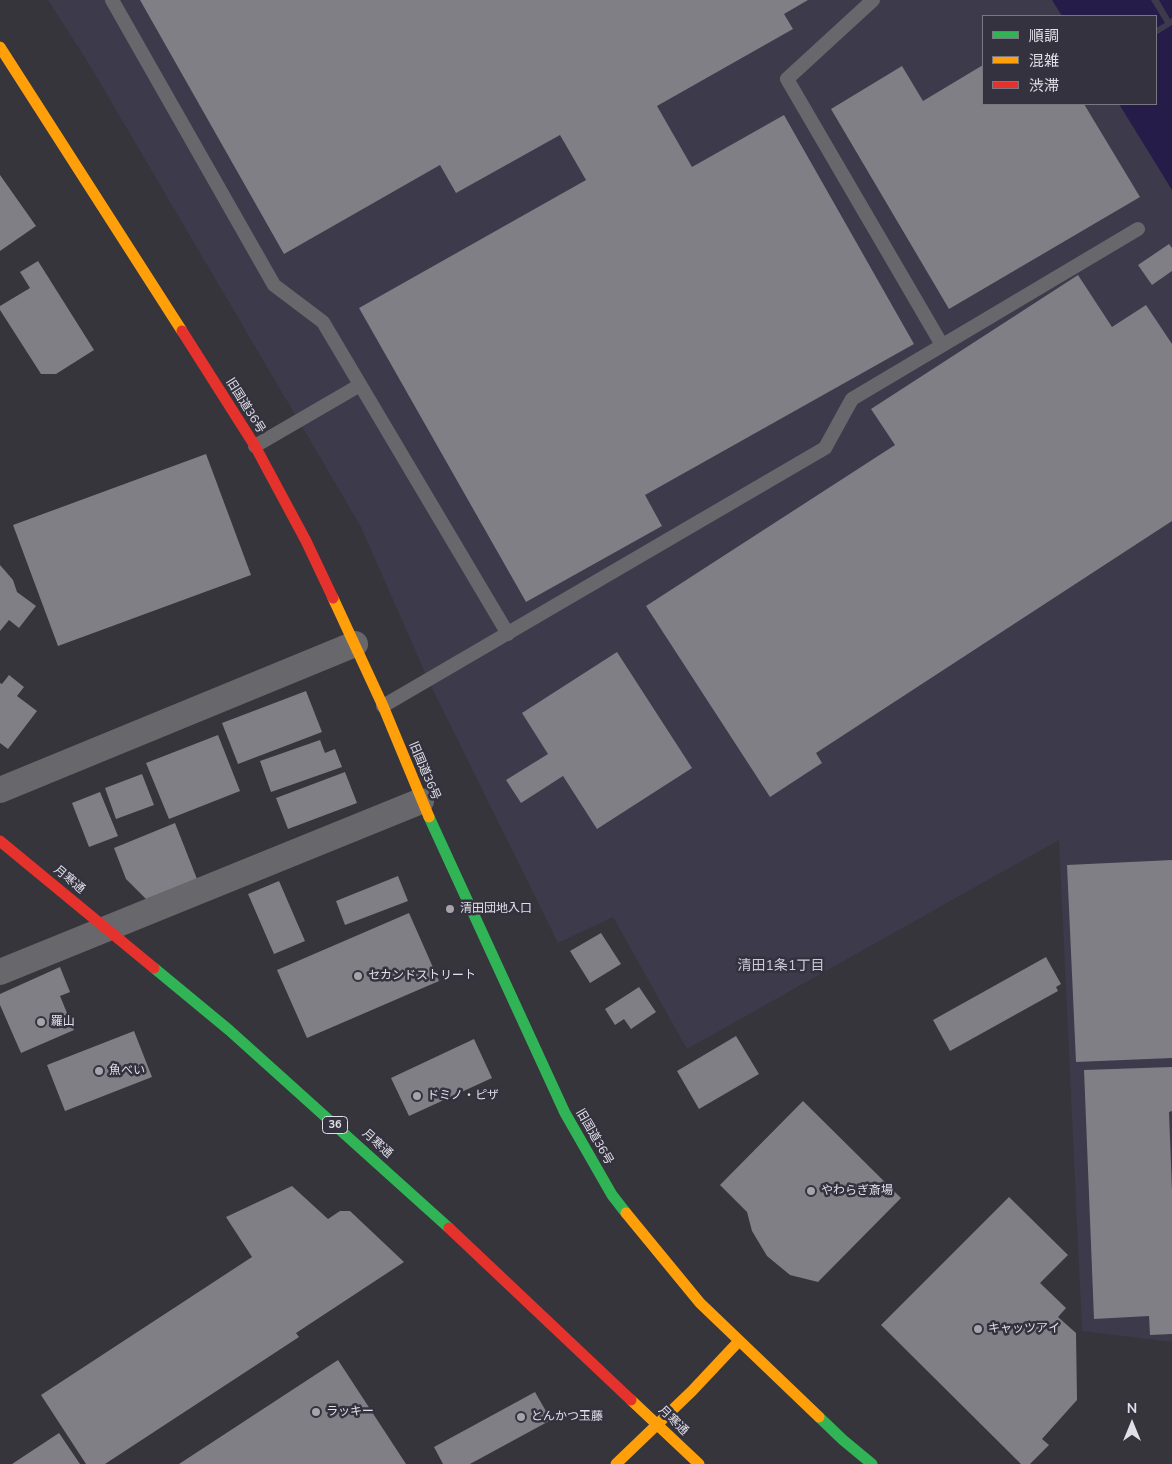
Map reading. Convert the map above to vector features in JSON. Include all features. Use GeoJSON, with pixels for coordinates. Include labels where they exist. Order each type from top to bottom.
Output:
{"type":"FeatureCollection","features":[{"type":"Feature","properties":{"kind":"main road","name":"旧国道36号"},"geometry":{"type":"LineString","coordinates":[[0,47],[254,446],[306,541],[383,706],[421,801],[450,860],[565,1113],[612,1195],[695,1297],[738,1341],[843,1440],[872,1464]]}},
{"type":"Feature","properties":{"kind":"main road","name":"月寒通"},"geometry":{"type":"LineString","coordinates":[[0,841],[229,1030],[421,1202],[698,1464]]}},
{"type":"Feature","properties":{"kind":"main road"},"geometry":{"type":"LineString","coordinates":[[616,1464],[692,1391],[738,1341]]}},
{"type":"Feature","properties":{"kind":"street"},"geometry":{"type":"LineString","coordinates":[[0,790],[355,644]]}},
{"type":"Feature","properties":{"kind":"street"},"geometry":{"type":"LineString","coordinates":[[0,972],[421,801]]}},
{"type":"Feature","properties":{"kind":"lane"},"geometry":{"type":"LineString","coordinates":[[112,0],[274,285],[323,322],[508,634]]}},
{"type":"Feature","properties":{"kind":"lane"},"geometry":{"type":"LineString","coordinates":[[873,0],[787,79],[942,345]]}},
{"type":"Feature","properties":{"kind":"lane"},"geometry":{"type":"LineString","coordinates":[[383,706],[825,448],[852,398],[1138,229]]}},
{"type":"Feature","properties":{"kind":"lane"},"geometry":{"type":"LineString","coordinates":[[254,446],[360,385]]}},
{"type":"Feature","properties":{"kind":"shaded area"},"geometry":{"type":"Polygon","coordinates":[[[48,0],[1172,0],[1172,1342],[1082,1331],[1059,840],[687,1049],[613,917],[558,943],[430,684],[361,527],[89,64],[48,0]]]}},
{"type":"Feature","properties":{"kind":"shaded area"},"geometry":{"type":"Polygon","coordinates":[[[1052,0],[1151,0],[1165,23],[1157,27],[1157,15],[1061,15],[1052,0]]]}},
{"type":"Feature","properties":{"kind":"shaded area"},"geometry":{"type":"Polygon","coordinates":[[[1159,0],[1172,0],[1172,18],[1170,19],[1159,0]]]}},
{"type":"Feature","properties":{"kind":"shaded area"},"geometry":{"type":"Polygon","coordinates":[[[1172,25],[1172,190],[1120,105],[1157,105],[1157,34],[1172,25]]]}},
{"type":"Feature","properties":{"kind":"building"},"geometry":{"type":"Polygon","coordinates":[[[140,0],[808,0],[784,14],[793,29],[657,106],[692,167],[784,115],[914,344],[645,495],[662,526],[526,602],[359,308],[586,180],[560,135],[456,193],[440,165],[284,254],[140,0]]]}},
{"type":"Feature","properties":{"kind":"building"},"geometry":{"type":"Polygon","coordinates":[[[902,66],[923,101],[982,66],[982,105],[1085,105],[1140,197],[949,309],[831,109],[902,66]]]}},
{"type":"Feature","properties":{"kind":"building"},"geometry":{"type":"Polygon","coordinates":[[[0,175],[36,226],[0,251],[0,175]]]}},
{"type":"Feature","properties":{"kind":"building"},"geometry":{"type":"Polygon","coordinates":[[[1169,244],[1172,248],[1172,271],[1152,285],[1138,265],[1169,244]]]}},
{"type":"Feature","properties":{"kind":"building"},"geometry":{"type":"Polygon","coordinates":[[[38,261],[94,350],[56,374],[41,374],[0,310],[0,306],[30,288],[20,272],[38,261]]]}},
{"type":"Feature","properties":{"kind":"building"},"geometry":{"type":"Polygon","coordinates":[[[1078,275],[1112,327],[1146,305],[1172,344],[1172,521],[816,753],[822,763],[770,797],[646,606],[895,445],[871,409],[1078,275]]]}},
{"type":"Feature","properties":{"kind":"building"},"geometry":{"type":"Polygon","coordinates":[[[206,454],[251,575],[58,646],[13,525],[206,454]]]}},
{"type":"Feature","properties":{"kind":"building"},"geometry":{"type":"Polygon","coordinates":[[[0,565],[13,580],[17,592],[36,606],[19,628],[9,620],[0,631],[0,565]]]}},
{"type":"Feature","properties":{"kind":"building"},"geometry":{"type":"Polygon","coordinates":[[[617,652],[692,768],[597,829],[563,776],[521,803],[506,780],[548,754],[522,713],[617,652]]]}},
{"type":"Feature","properties":{"kind":"building"},"geometry":{"type":"Polygon","coordinates":[[[9,675],[24,687],[17,696],[37,711],[8,749],[0,743],[0,683],[2,684],[9,675]]]}},
{"type":"Feature","properties":{"kind":"building"},"geometry":{"type":"Polygon","coordinates":[[[306,691],[322,732],[238,764],[222,723],[306,691]]]}},
{"type":"Feature","properties":{"kind":"building"},"geometry":{"type":"Polygon","coordinates":[[[218,735],[240,791],[169,819],[146,763],[218,735]]]}},
{"type":"Feature","properties":{"kind":"building"},"geometry":{"type":"Polygon","coordinates":[[[320,740],[325,753],[335,749],[342,767],[271,792],[260,761],[320,740]]]}},
{"type":"Feature","properties":{"kind":"building"},"geometry":{"type":"Polygon","coordinates":[[[345,772],[357,803],[288,829],[276,798],[345,772]]]}},
{"type":"Feature","properties":{"kind":"building"},"geometry":{"type":"Polygon","coordinates":[[[142,774],[154,805],[116,819],[105,788],[142,774]]]}},
{"type":"Feature","properties":{"kind":"building"},"geometry":{"type":"Polygon","coordinates":[[[100,792],[118,836],[89,847],[72,803],[100,792]]]}},
{"type":"Feature","properties":{"kind":"building"},"geometry":{"type":"Polygon","coordinates":[[[175,823],[197,879],[146,899],[126,879],[114,848],[175,823]]]}},
{"type":"Feature","properties":{"kind":"building"},"geometry":{"type":"Polygon","coordinates":[[[1172,860],[1172,1058],[1076,1062],[1067,865],[1172,860]]]}},
{"type":"Feature","properties":{"kind":"building"},"geometry":{"type":"Polygon","coordinates":[[[398,876],[408,901],[345,925],[336,901],[398,876]]]}},
{"type":"Feature","properties":{"kind":"building"},"geometry":{"type":"Polygon","coordinates":[[[279,881],[305,941],[274,954],[248,894],[279,881]]]}},
{"type":"Feature","properties":{"kind":"building","name":"セカンドストリート"},"geometry":{"type":"Polygon","coordinates":[[[409,913],[439,981],[307,1038],[277,970],[409,913]]]}},
{"type":"Feature","properties":{"kind":"building"},"geometry":{"type":"Polygon","coordinates":[[[601,933],[621,964],[590,983],[570,951],[601,933]]]}},
{"type":"Feature","properties":{"kind":"building"},"geometry":{"type":"Polygon","coordinates":[[[1046,957],[1061,984],[1056,987],[1058,991],[950,1051],[933,1020],[1046,957]]]}},
{"type":"Feature","properties":{"kind":"building"},"geometry":{"type":"Polygon","coordinates":[[[60,967],[70,992],[60,996],[74,1030],[21,1053],[0,1005],[0,994],[60,967]]]}},
{"type":"Feature","properties":{"kind":"building"},"geometry":{"type":"Polygon","coordinates":[[[639,987],[656,1012],[631,1029],[624,1019],[615,1025],[605,1009],[639,987]]]}},
{"type":"Feature","properties":{"kind":"building","name":"魚べい"},"geometry":{"type":"Polygon","coordinates":[[[134,1031],[152,1077],[65,1111],[47,1065],[134,1031]]]}},
{"type":"Feature","properties":{"kind":"building"},"geometry":{"type":"Polygon","coordinates":[[[736,1036],[759,1074],[699,1109],[677,1071],[736,1036]]]}},
{"type":"Feature","properties":{"kind":"building"},"geometry":{"type":"Polygon","coordinates":[[[474,1039],[492,1078],[409,1116],[391,1078],[474,1039]]]}},
{"type":"Feature","properties":{"kind":"building"},"geometry":{"type":"Polygon","coordinates":[[[1172,1067],[1172,1111],[1169,1112],[1172,1191],[1172,1334],[1150,1335],[1149,1316],[1094,1319],[1084,1070],[1172,1067]]]}},
{"type":"Feature","properties":{"kind":"building","name":"やわらぎ斎場"},"geometry":{"type":"Polygon","coordinates":[[[803,1101],[901,1198],[818,1282],[790,1275],[767,1256],[752,1231],[747,1212],[720,1185],[803,1101]]]}},
{"type":"Feature","properties":{"kind":"building"},"geometry":{"type":"Polygon","coordinates":[[[292,1186],[328,1219],[340,1211],[350,1211],[404,1262],[296,1333],[299,1337],[105,1464],[86,1464],[41,1395],[252,1257],[226,1217],[292,1186]]]}},
{"type":"Feature","properties":{"kind":"building","name":"キャッツアイ"},"geometry":{"type":"Polygon","coordinates":[[[1009,1197],[1068,1255],[1040,1283],[1066,1308],[1058,1317],[1076,1333],[1077,1400],[1042,1439],[1049,1445],[1030,1464],[1021,1464],[881,1325],[1009,1197]]]}},
{"type":"Feature","properties":{"kind":"building","name":"ラッキー"},"geometry":{"type":"Polygon","coordinates":[[[338,1360],[406,1464],[179,1464],[338,1360]]]}},
{"type":"Feature","properties":{"kind":"building"},"geometry":{"type":"Polygon","coordinates":[[[535,1392],[551,1420],[470,1464],[443,1464],[434,1447],[535,1392]]]}},
{"type":"Feature","properties":{"kind":"building"},"geometry":{"type":"Polygon","coordinates":[[[59,1433],[80,1464],[12,1464],[59,1433]]]}},
{"type":"Feature","properties":{"kind":"traffic: fast"},"geometry":{"type":"LineString","coordinates":[[429,817],[565,1113],[612,1195],[626,1213]]}},
{"type":"Feature","properties":{"kind":"traffic: fast"},"geometry":{"type":"LineString","coordinates":[[154,968],[229,1030],[449,1228]]}},
{"type":"Feature","properties":{"kind":"traffic: fast"},"geometry":{"type":"LineString","coordinates":[[819,1417],[872,1464]]}},
{"type":"Feature","properties":{"kind":"traffic: slow"},"geometry":{"type":"LineString","coordinates":[[0,47],[182,331]]}},
{"type":"Feature","properties":{"kind":"traffic: slow"},"geometry":{"type":"LineString","coordinates":[[333,598],[383,706],[429,817]]}},
{"type":"Feature","properties":{"kind":"traffic: slow"},"geometry":{"type":"LineString","coordinates":[[626,1213],[700,1303],[819,1417]]}},
{"type":"Feature","properties":{"kind":"traffic: slow"},"geometry":{"type":"LineString","coordinates":[[616,1464],[692,1391],[739,1341]]}},
{"type":"Feature","properties":{"kind":"traffic: slow"},"geometry":{"type":"LineString","coordinates":[[631,1400],[699,1464]]}},
{"type":"Feature","properties":{"kind":"traffic: jam"},"geometry":{"type":"LineString","coordinates":[[182,331],[255,446],[306,541],[333,598]]}},
{"type":"Feature","properties":{"kind":"traffic: jam"},"geometry":{"type":"LineString","coordinates":[[0,841],[154,968]]}},
{"type":"Feature","properties":{"kind":"traffic: jam"},"geometry":{"type":"LineString","coordinates":[[449,1228],[631,1400]]}},
{"type":"Feature","properties":{"kind":"place","name":"清田団地入口"},"geometry":{"type":"Point","coordinates":[450,909]}},
{"type":"Feature","properties":{"kind":"place","name":"セカンドストリート"},"geometry":{"type":"Point","coordinates":[358,976]}},
{"type":"Feature","properties":{"kind":"place","name":"羅山"},"geometry":{"type":"Point","coordinates":[41,1022]}},
{"type":"Feature","properties":{"kind":"place","name":"魚べい"},"geometry":{"type":"Point","coordinates":[99,1071]}},
{"type":"Feature","properties":{"kind":"place","name":"ドミノ・ピザ"},"geometry":{"type":"Point","coordinates":[417,1096]}},
{"type":"Feature","properties":{"kind":"place","name":"やわらぎ斎場"},"geometry":{"type":"Point","coordinates":[811,1191]}},
{"type":"Feature","properties":{"kind":"place","name":"キャッツアイ"},"geometry":{"type":"Point","coordinates":[978,1329]}},
{"type":"Feature","properties":{"kind":"place","name":"ラッキー"},"geometry":{"type":"Point","coordinates":[316,1412]}},
{"type":"Feature","properties":{"kind":"place","name":"とんかつ玉藤"},"geometry":{"type":"Point","coordinates":[521,1417]}},
{"type":"Feature","properties":{"kind":"district","name":"清田1条1丁目"},"geometry":{"type":"Point","coordinates":[781,967]}}]}
